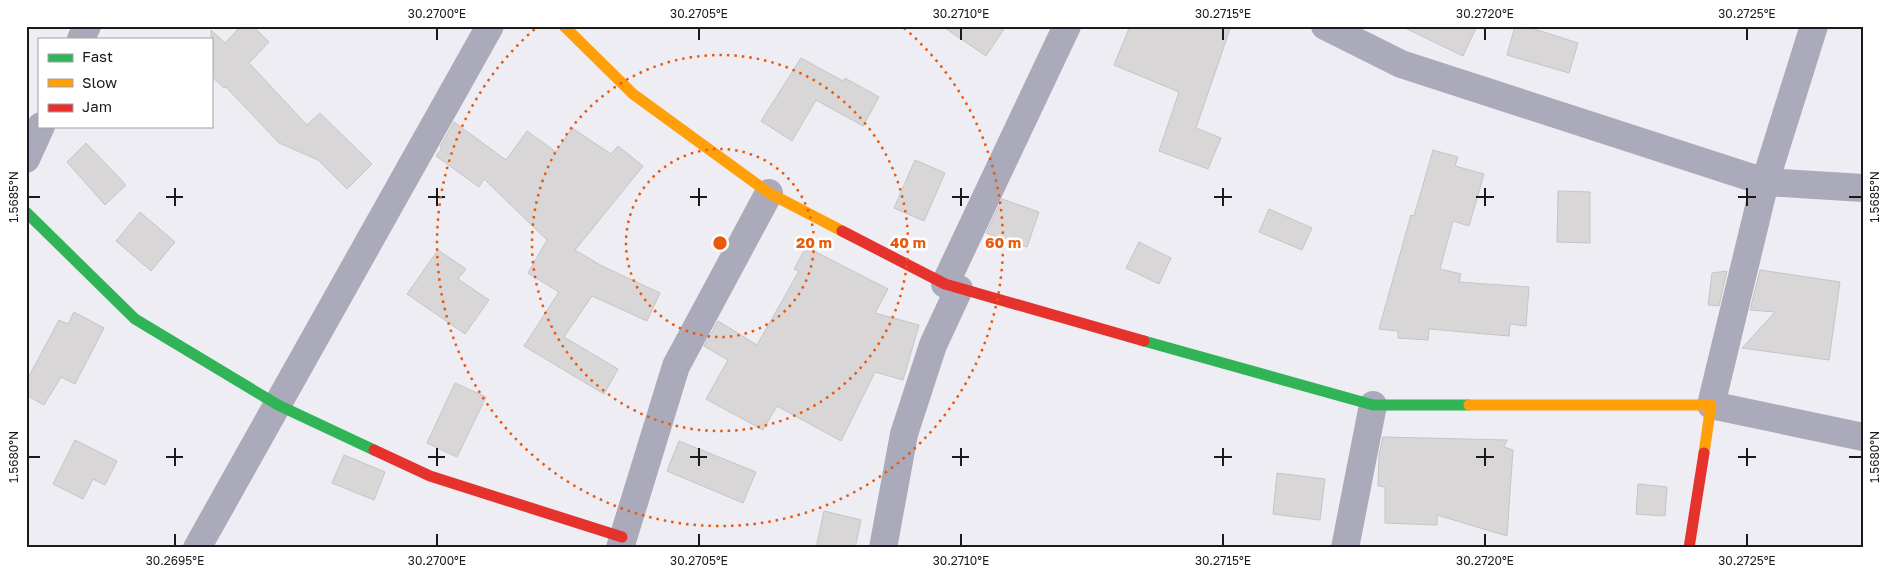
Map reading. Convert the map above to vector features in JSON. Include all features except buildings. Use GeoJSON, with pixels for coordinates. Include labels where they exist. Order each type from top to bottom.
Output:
{"type":"FeatureCollection","features":[{"type":"Feature","properties":{"kind":"street"},"geometry":{"type":"LineString","coordinates":[[81,38],[87,26]]}},
{"type":"Feature","properties":{"kind":"street"},"geometry":{"type":"LineString","coordinates":[[197,548],[490,26]]}},
{"type":"Feature","properties":{"kind":"street"},"geometry":{"type":"LineString","coordinates":[[564,26],[633,94],[769,193],[952,287],[1373,405],[1711,405],[1863,437]]}},
{"type":"Feature","properties":{"kind":"street"},"geometry":{"type":"LineString","coordinates":[[883,548],[904,434],[952,287],[1067,26]]}},
{"type":"Feature","properties":{"kind":"street"},"geometry":{"type":"LineString","coordinates":[[1324,26],[1402,64],[1765,182],[1863,188]]}},
{"type":"Feature","properties":{"kind":"street"},"geometry":{"type":"LineString","coordinates":[[1689,548],[1711,405],[1765,182],[1814,26]]}},
{"type":"Feature","properties":{"kind":"street"},"geometry":{"type":"LineString","coordinates":[[26,159],[40,128]]}},
{"type":"Feature","properties":{"kind":"street"},"geometry":{"type":"LineString","coordinates":[[26,212],[135,319],[278,405],[430,476],[621,543],[676,366],[769,193]]}},
{"type":"Feature","properties":{"kind":"street"},"geometry":{"type":"LineString","coordinates":[[1345,548],[1373,405]]}},
{"type":"Feature","properties":{"kind":"traffic: fast"},"geometry":{"type":"LineString","coordinates":[[26,212],[135,319],[278,405],[374,450]]}},
{"type":"Feature","properties":{"kind":"traffic: fast"},"geometry":{"type":"LineString","coordinates":[[1144,341],[1373,405],[1469,405]]}},
{"type":"Feature","properties":{"kind":"traffic: slow"},"geometry":{"type":"LineString","coordinates":[[564,26],[633,94],[769,193],[842,231]]}},
{"type":"Feature","properties":{"kind":"traffic: slow"},"geometry":{"type":"LineString","coordinates":[[1469,405],[1711,405],[1704,453]]}},
{"type":"Feature","properties":{"kind":"traffic: jam"},"geometry":{"type":"LineString","coordinates":[[842,231],[945,284],[1144,341]]}},
{"type":"Feature","properties":{"kind":"traffic: jam"},"geometry":{"type":"LineString","coordinates":[[374,450],[430,476],[622,537]]}},
{"type":"Feature","properties":{"kind":"traffic: jam"},"geometry":{"type":"LineString","coordinates":[[1689,548],[1704,453]]}}]}
